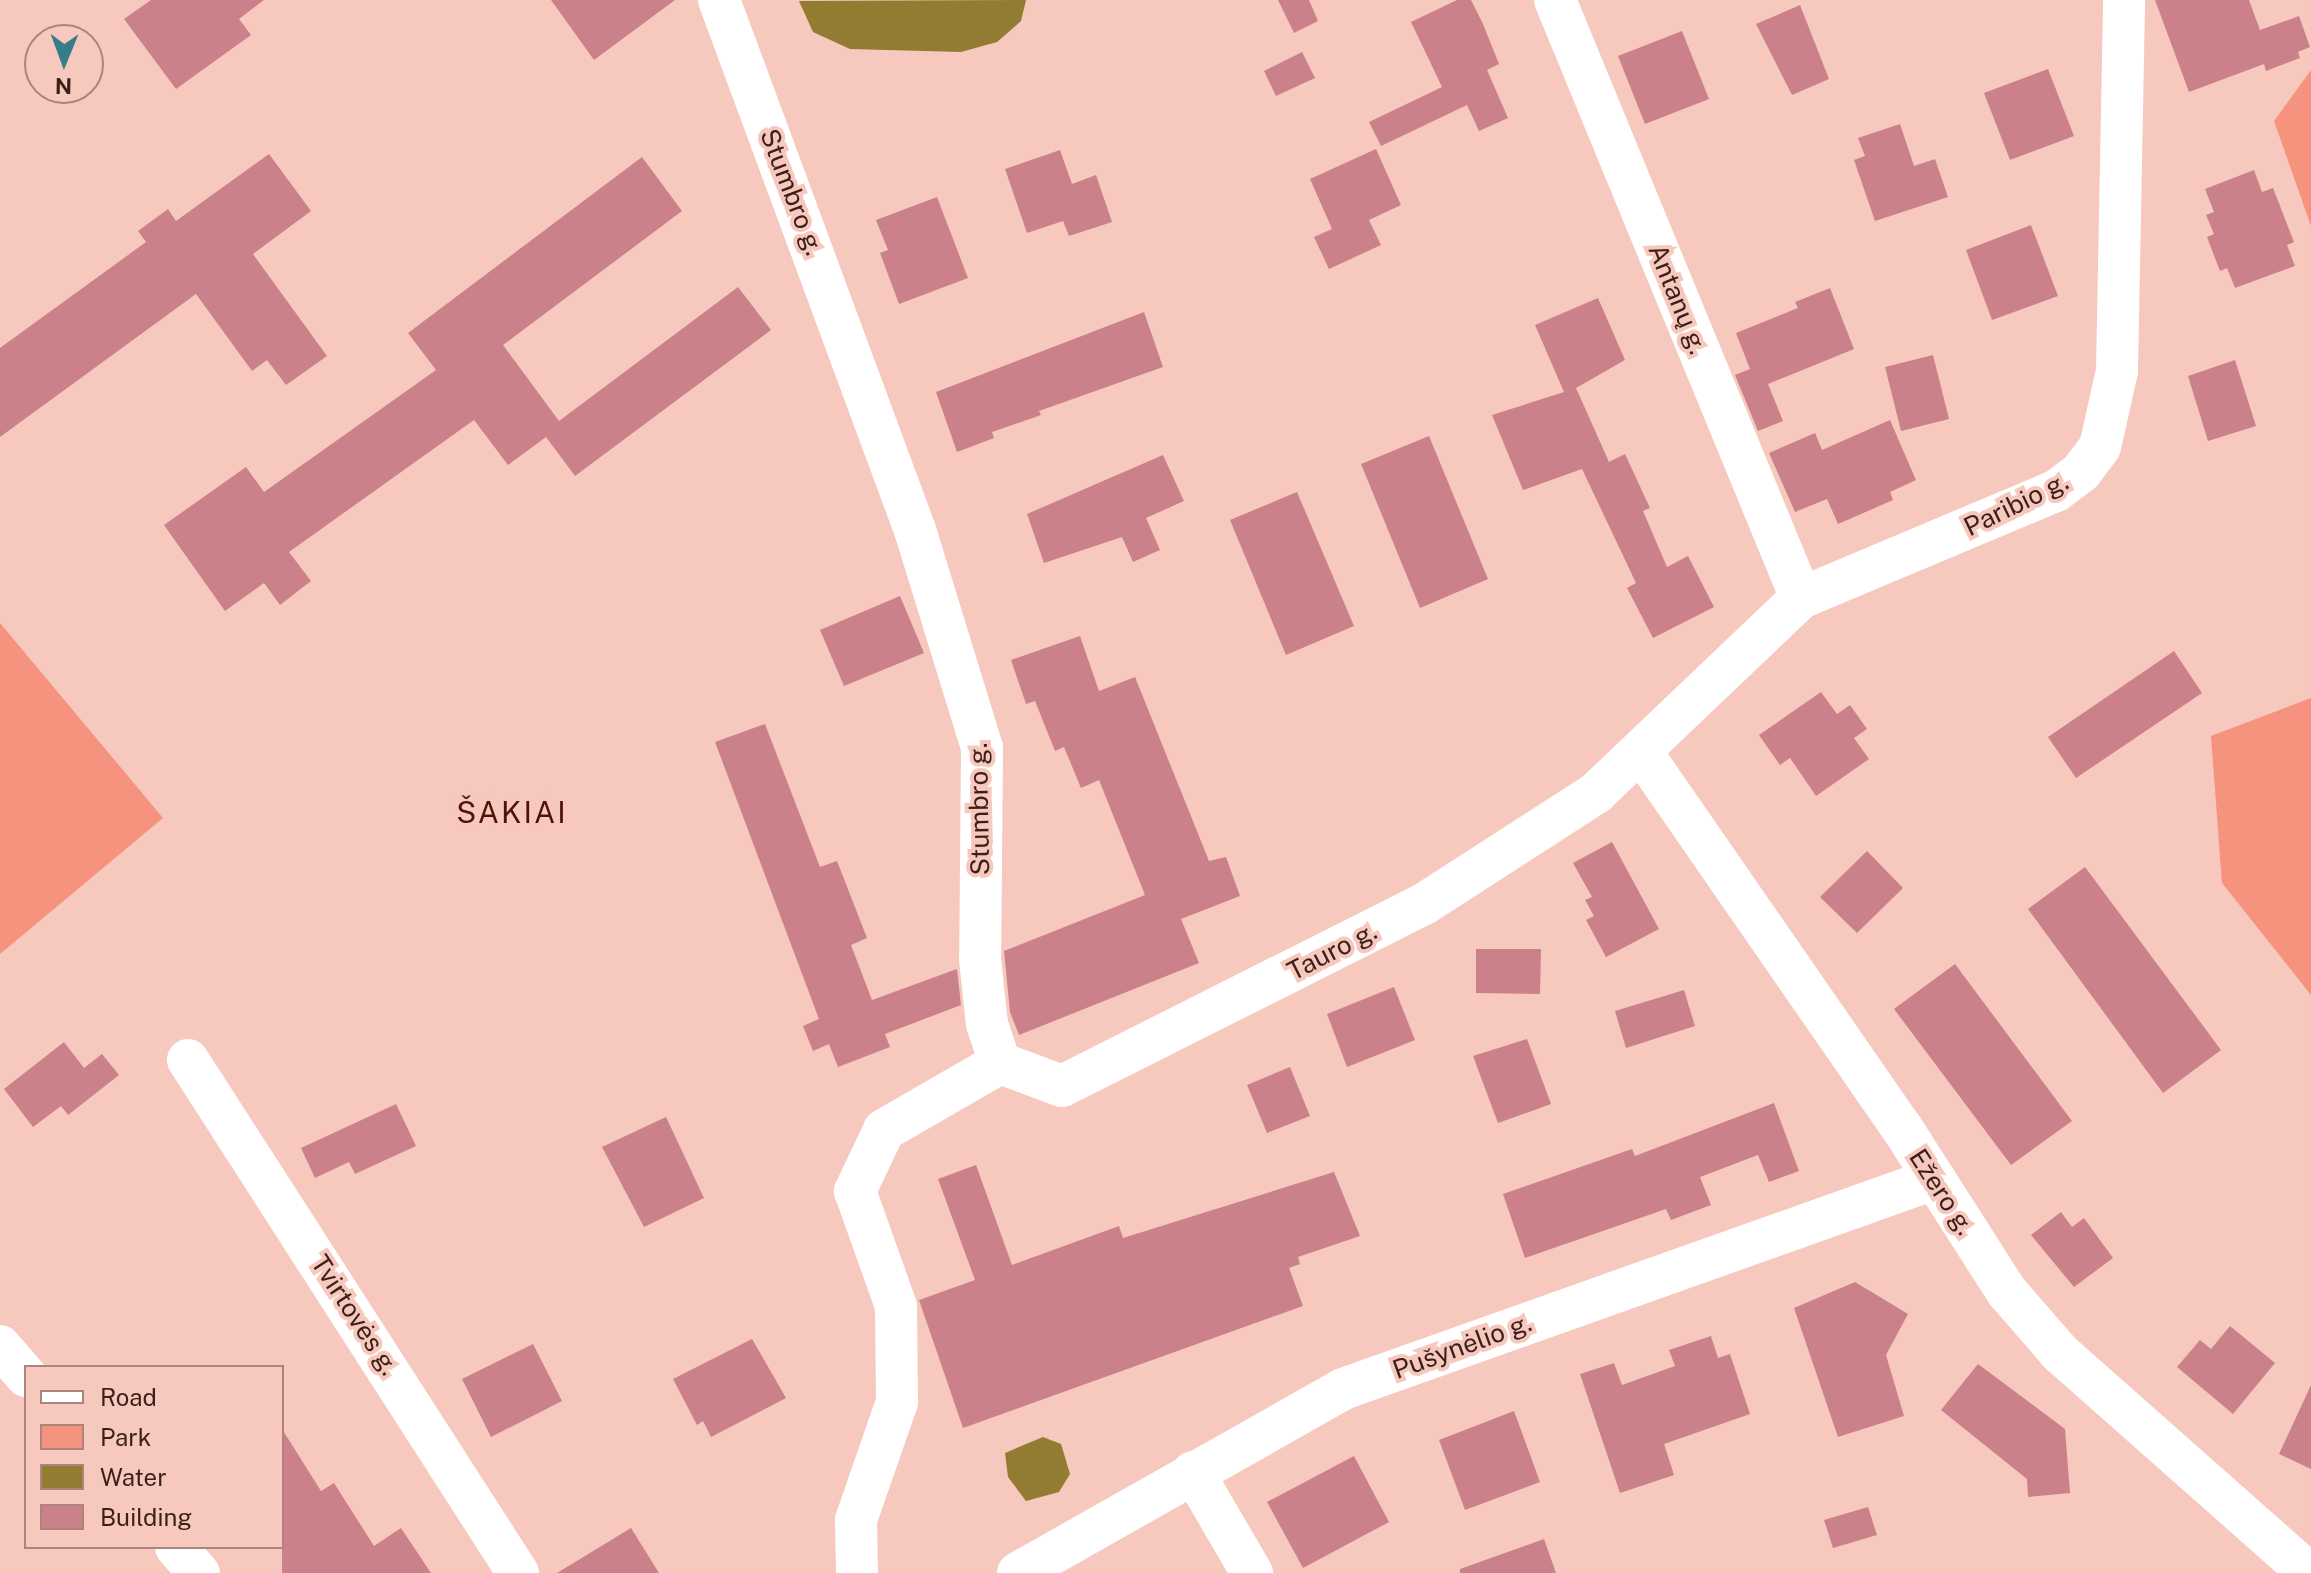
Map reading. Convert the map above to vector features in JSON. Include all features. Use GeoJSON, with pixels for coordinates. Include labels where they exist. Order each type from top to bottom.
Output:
{"type":"FeatureCollection","features":[{"type":"Feature","properties":{"kind":"street","name":"Stumbro g."},"geometry":{"type":"LineString","coordinates":[[719,0],[915,530],[982,748],[980,959],[987,1024],[1000,1063]]}},
{"type":"Feature","properties":{"kind":"street","name":"Antanų g."},"geometry":{"type":"LineString","coordinates":[[1555,0],[1801,598]]}},
{"type":"Feature","properties":{"kind":"street","name":"Paribio g."},"geometry":{"type":"LineString","coordinates":[[1642,753],[1801,598],[2056,491],[2081,472],[2100,447],[2117,371],[2122,299],[2124,0]]}},
{"type":"Feature","properties":{"kind":"street","name":"Tauro g."},"geometry":{"type":"LineString","coordinates":[[1000,1063],[1062,1086],[1424,904],[1596,793],[1642,753]]}},
{"type":"Feature","properties":{"kind":"street","name":"Ežero g."},"geometry":{"type":"LineString","coordinates":[[1642,753],[1934,1179],[2007,1292],[2060,1353],[2309,1573]]}},
{"type":"Feature","properties":{"kind":"street","name":"Tvirtovės g."},"geometry":{"type":"LineString","coordinates":[[188,1060],[518,1573]]}},
{"type":"Feature","properties":{"kind":"street"},"geometry":{"type":"LineString","coordinates":[[857,1573],[856,1520],[897,1402],[896,1306],[855,1191],[884,1130],[1000,1063]]}},
{"type":"Feature","properties":{"kind":"street","name":"Pušynėlio g."},"geometry":{"type":"LineString","coordinates":[[1018,1573],[1343,1389],[1934,1179]]}},
{"type":"Feature","properties":{"kind":"street"},"geometry":{"type":"LineString","coordinates":[[0,1346],[24,1374]]}},
{"type":"Feature","properties":{"kind":"street"},"geometry":{"type":"LineString","coordinates":[[1193,1472],[1252,1573]]}},
{"type":"Feature","properties":{"kind":"street"},"geometry":{"type":"LineString","coordinates":[[178,1549],[199,1573]]}},
{"type":"Feature","properties":{"kind":"green space"},"geometry":{"type":"Polygon","coordinates":[[[2311,70],[2311,226],[2274,121],[2311,70]]]}},
{"type":"Feature","properties":{"kind":"green space"},"geometry":{"type":"Polygon","coordinates":[[[0,623],[163,818],[0,954],[0,623]]]}},
{"type":"Feature","properties":{"kind":"green space"},"geometry":{"type":"Polygon","coordinates":[[[2311,698],[2311,995],[2222,883],[2211,736],[2311,698]]]}},
{"type":"Feature","properties":{"kind":"water"},"geometry":{"type":"Polygon","coordinates":[[[1026,0],[1021,21],[997,42],[961,52],[850,49],[813,32],[799,1],[1026,0]]]}},
{"type":"Feature","properties":{"kind":"water"},"geometry":{"type":"Polygon","coordinates":[[[1043,1437],[1061,1444],[1070,1474],[1059,1492],[1026,1501],[1008,1477],[1005,1453],[1043,1437]]]}},
{"type":"Feature","properties":{"kind":"building"},"geometry":{"type":"Polygon","coordinates":[[[151,0],[264,0],[239,19],[251,35],[176,89],[124,19],[151,0]]]}},
{"type":"Feature","properties":{"kind":"building"},"geometry":{"type":"Polygon","coordinates":[[[551,0],[675,0],[594,60],[551,0]]]}},
{"type":"Feature","properties":{"kind":"building"},"geometry":{"type":"Polygon","coordinates":[[[1278,0],[1309,0],[1318,21],[1294,33],[1278,0]]]}},
{"type":"Feature","properties":{"kind":"building"},"geometry":{"type":"Polygon","coordinates":[[[1457,0],[1471,0],[1483,24],[1499,64],[1487,70],[1508,118],[1479,131],[1467,105],[1381,146],[1369,122],[1442,87],[1411,22],[1457,0]]]}},
{"type":"Feature","properties":{"kind":"building"},"geometry":{"type":"Polygon","coordinates":[[[2155,0],[2249,0],[2260,30],[2299,16],[2310,47],[2298,52],[2300,58],[2266,71],[2264,64],[2189,92],[2155,0]]]}},
{"type":"Feature","properties":{"kind":"building"},"geometry":{"type":"Polygon","coordinates":[[[1800,5],[1829,79],[1792,95],[1756,24],[1800,5]]]}},
{"type":"Feature","properties":{"kind":"building"},"geometry":{"type":"Polygon","coordinates":[[[1682,31],[1709,99],[1645,124],[1618,56],[1682,31]]]}},
{"type":"Feature","properties":{"kind":"building"},"geometry":{"type":"Polygon","coordinates":[[[1302,52],[1315,78],[1276,96],[1264,71],[1302,52]]]}},
{"type":"Feature","properties":{"kind":"building"},"geometry":{"type":"Polygon","coordinates":[[[2048,69],[2074,136],[2010,160],[1984,93],[2048,69]]]}},
{"type":"Feature","properties":{"kind":"building"},"geometry":{"type":"Polygon","coordinates":[[[1900,124],[1914,166],[1935,159],[1948,197],[1875,221],[1854,160],[1865,156],[1858,138],[1900,124]]]}},
{"type":"Feature","properties":{"kind":"building"},"geometry":{"type":"Polygon","coordinates":[[[1376,149],[1401,205],[1369,220],[1381,245],[1329,269],[1314,237],[1332,229],[1310,179],[1376,149]]]}},
{"type":"Feature","properties":{"kind":"building"},"geometry":{"type":"Polygon","coordinates":[[[1060,150],[1072,184],[1096,175],[1112,222],[1069,236],[1063,221],[1027,233],[1005,169],[1060,150]]]}},
{"type":"Feature","properties":{"kind":"building"},"geometry":{"type":"Polygon","coordinates":[[[269,154],[311,211],[253,254],[327,356],[286,385],[267,360],[252,371],[196,294],[0,437],[0,348],[146,242],[138,231],[168,209],[176,221],[269,154]]]}},
{"type":"Feature","properties":{"kind":"building"},"geometry":{"type":"Polygon","coordinates":[[[642,157],[682,211],[503,345],[559,421],[738,287],[771,330],[575,476],[546,437],[508,465],[474,420],[289,552],[311,581],[280,605],[264,583],[225,611],[164,525],[246,467],[264,492],[436,370],[408,333],[642,157]]]}},
{"type":"Feature","properties":{"kind":"building"},"geometry":{"type":"Polygon","coordinates":[[[2254,170],[2262,192],[2273,188],[2294,242],[2287,245],[2295,266],[2235,288],[2227,268],[2220,271],[2207,237],[2214,234],[2206,215],[2214,212],[2205,189],[2254,170]]]}},
{"type":"Feature","properties":{"kind":"building"},"geometry":{"type":"Polygon","coordinates":[[[937,197],[968,278],[899,304],[880,253],[888,250],[876,220],[937,197]]]}},
{"type":"Feature","properties":{"kind":"building"},"geometry":{"type":"Polygon","coordinates":[[[2031,225],[2058,296],[1992,320],[1966,250],[2031,225]]]}},
{"type":"Feature","properties":{"kind":"building"},"geometry":{"type":"Polygon","coordinates":[[[1830,288],[1854,349],[1768,384],[1783,421],[1758,431],[1735,375],[1750,369],[1736,333],[1798,308],[1795,302],[1830,288]]]}},
{"type":"Feature","properties":{"kind":"building"},"geometry":{"type":"Polygon","coordinates":[[[1598,298],[1625,360],[1576,388],[1609,462],[1625,454],[1650,508],[1643,511],[1667,567],[1688,556],[1714,607],[1653,638],[1627,588],[1636,583],[1582,469],[1523,490],[1492,415],[1564,392],[1535,325],[1598,298]]]}},
{"type":"Feature","properties":{"kind":"building"},"geometry":{"type":"Polygon","coordinates":[[[1144,312],[1163,367],[1039,411],[1041,415],[992,432],[994,438],[957,452],[936,392],[1144,312]]]}},
{"type":"Feature","properties":{"kind":"building"},"geometry":{"type":"Polygon","coordinates":[[[1933,355],[1949,419],[1901,431],[1885,367],[1933,355]]]}},
{"type":"Feature","properties":{"kind":"building"},"geometry":{"type":"Polygon","coordinates":[[[2235,360],[2256,426],[2208,441],[2188,376],[2235,360]]]}},
{"type":"Feature","properties":{"kind":"building"},"geometry":{"type":"Polygon","coordinates":[[[1890,420],[1916,480],[1890,492],[1893,500],[1838,524],[1827,499],[1795,512],[1769,453],[1815,433],[1822,450],[1890,420]]]}},
{"type":"Feature","properties":{"kind":"building"},"geometry":{"type":"Polygon","coordinates":[[[1429,436],[1488,579],[1420,608],[1361,464],[1429,436]]]}},
{"type":"Feature","properties":{"kind":"building"},"geometry":{"type":"Polygon","coordinates":[[[1163,455],[1184,501],[1146,518],[1160,550],[1133,562],[1122,537],[1044,563],[1027,514],[1163,455]]]}},
{"type":"Feature","properties":{"kind":"building"},"geometry":{"type":"Polygon","coordinates":[[[1297,492],[1354,626],[1286,655],[1230,520],[1297,492]]]}},
{"type":"Feature","properties":{"kind":"building"},"geometry":{"type":"Polygon","coordinates":[[[900,596],[924,653],[844,686],[820,630],[900,596]]]}},
{"type":"Feature","properties":{"kind":"building"},"geometry":{"type":"Polygon","coordinates":[[[1080,636],[1099,691],[1135,677],[1209,861],[1226,857],[1240,896],[1181,919],[1199,963],[1019,1035],[1010,1012],[1004,951],[1145,895],[1099,780],[1081,788],[1064,747],[1055,751],[1035,701],[1026,704],[1011,660],[1080,636]]]}},
{"type":"Feature","properties":{"kind":"building"},"geometry":{"type":"Polygon","coordinates":[[[2174,651],[2202,693],[2076,778],[2048,737],[2174,651]]]}},
{"type":"Feature","properties":{"kind":"building"},"geometry":{"type":"Polygon","coordinates":[[[1821,692],[1837,714],[1850,705],[1867,729],[1854,738],[1869,759],[1816,796],[1790,758],[1780,765],[1759,735],[1821,692]]]}},
{"type":"Feature","properties":{"kind":"building"},"geometry":{"type":"Polygon","coordinates":[[[765,724],[820,867],[837,861],[867,938],[851,945],[872,1000],[957,969],[961,1005],[885,1034],[890,1047],[838,1067],[829,1044],[813,1051],[803,1026],[819,1019],[715,742],[765,724]]]}},
{"type":"Feature","properties":{"kind":"building"},"geometry":{"type":"Polygon","coordinates":[[[1612,842],[1659,929],[1606,957],[1586,920],[1594,916],[1585,900],[1592,897],[1573,863],[1612,842]]]}},
{"type":"Feature","properties":{"kind":"building"},"geometry":{"type":"Polygon","coordinates":[[[1867,851],[1903,888],[1857,933],[1820,897],[1867,851]]]}},
{"type":"Feature","properties":{"kind":"building"},"geometry":{"type":"Polygon","coordinates":[[[2085,867],[2221,1050],[2163,1093],[2028,909],[2085,867]]]}},
{"type":"Feature","properties":{"kind":"building"},"geometry":{"type":"Polygon","coordinates":[[[1476,949],[1541,949],[1540,994],[1476,993],[1476,949]]]}},
{"type":"Feature","properties":{"kind":"building"},"geometry":{"type":"Polygon","coordinates":[[[1955,964],[2072,1121],[2011,1165],[1894,1009],[1955,964]]]}},
{"type":"Feature","properties":{"kind":"building"},"geometry":{"type":"Polygon","coordinates":[[[1394,987],[1415,1040],[1347,1067],[1327,1014],[1394,987]]]}},
{"type":"Feature","properties":{"kind":"building"},"geometry":{"type":"Polygon","coordinates":[[[1684,990],[1695,1026],[1626,1048],[1615,1011],[1684,990]]]}},
{"type":"Feature","properties":{"kind":"building"},"geometry":{"type":"Polygon","coordinates":[[[1527,1039],[1551,1104],[1498,1123],[1473,1056],[1527,1039]]]}},
{"type":"Feature","properties":{"kind":"building"},"geometry":{"type":"Polygon","coordinates":[[[64,1042],[84,1068],[102,1054],[119,1075],[68,1115],[61,1106],[33,1127],[4,1089],[64,1042]]]}},
{"type":"Feature","properties":{"kind":"building"},"geometry":{"type":"Polygon","coordinates":[[[1290,1067],[1310,1116],[1267,1133],[1247,1085],[1290,1067]]]}},
{"type":"Feature","properties":{"kind":"building"},"geometry":{"type":"Polygon","coordinates":[[[1774,1103],[1799,1171],[1769,1182],[1758,1155],[1700,1177],[1711,1205],[1671,1220],[1666,1209],[1525,1258],[1503,1194],[1632,1149],[1635,1156],[1774,1103]]]}},
{"type":"Feature","properties":{"kind":"building"},"geometry":{"type":"Polygon","coordinates":[[[396,1104],[416,1146],[355,1174],[349,1162],[315,1178],[301,1148],[396,1104]]]}},
{"type":"Feature","properties":{"kind":"building"},"geometry":{"type":"Polygon","coordinates":[[[666,1117],[704,1198],[644,1227],[602,1147],[666,1117]]]}},
{"type":"Feature","properties":{"kind":"building"},"geometry":{"type":"Polygon","coordinates":[[[976,1165],[1012,1265],[1119,1226],[1123,1238],[1334,1172],[1360,1236],[1298,1257],[1300,1264],[1289,1268],[1303,1306],[963,1428],[919,1300],[975,1280],[938,1179],[976,1165]]]}},
{"type":"Feature","properties":{"kind":"building"},"geometry":{"type":"Polygon","coordinates":[[[2061,1212],[2072,1227],[2084,1218],[2113,1258],[2074,1287],[2031,1235],[2061,1212]]]}},
{"type":"Feature","properties":{"kind":"building"},"geometry":{"type":"Polygon","coordinates":[[[1855,1282],[1908,1314],[1886,1355],[1904,1416],[1838,1437],[1794,1308],[1855,1282]]]}},
{"type":"Feature","properties":{"kind":"building"},"geometry":{"type":"Polygon","coordinates":[[[2230,1326],[2275,1363],[2233,1414],[2177,1367],[2200,1340],[2211,1349],[2230,1326]]]}},
{"type":"Feature","properties":{"kind":"building"},"geometry":{"type":"Polygon","coordinates":[[[1711,1336],[1718,1358],[1730,1354],[1750,1414],[1664,1444],[1674,1475],[1620,1493],[1580,1374],[1614,1363],[1622,1385],[1675,1366],[1669,1350],[1711,1336]]]}},
{"type":"Feature","properties":{"kind":"building"},"geometry":{"type":"Polygon","coordinates":[[[752,1339],[786,1398],[711,1437],[703,1421],[697,1425],[673,1379],[752,1339]]]}},
{"type":"Feature","properties":{"kind":"building"},"geometry":{"type":"Polygon","coordinates":[[[533,1344],[562,1401],[491,1437],[462,1379],[533,1344]]]}},
{"type":"Feature","properties":{"kind":"building"},"geometry":{"type":"Polygon","coordinates":[[[1978,1364],[2065,1429],[2070,1493],[2028,1497],[2027,1479],[1941,1410],[1978,1364]]]}},
{"type":"Feature","properties":{"kind":"building"},"geometry":{"type":"Polygon","coordinates":[[[2311,1385],[2311,1469],[2279,1454],[2311,1385]]]}},
{"type":"Feature","properties":{"kind":"building"},"geometry":{"type":"Polygon","coordinates":[[[1514,1411],[1540,1482],[1465,1510],[1439,1440],[1514,1411]]]}},
{"type":"Feature","properties":{"kind":"building"},"geometry":{"type":"Polygon","coordinates":[[[284,1432],[321,1491],[334,1483],[374,1546],[401,1528],[431,1573],[282,1573],[284,1432]]]}},
{"type":"Feature","properties":{"kind":"building"},"geometry":{"type":"Polygon","coordinates":[[[1354,1456],[1389,1522],[1303,1568],[1267,1502],[1354,1456]]]}},
{"type":"Feature","properties":{"kind":"building"},"geometry":{"type":"Polygon","coordinates":[[[1868,1507],[1877,1535],[1833,1548],[1824,1520],[1868,1507]]]}},
{"type":"Feature","properties":{"kind":"building"},"geometry":{"type":"Polygon","coordinates":[[[631,1528],[659,1573],[557,1573],[631,1528]]]}},
{"type":"Feature","properties":{"kind":"building"},"geometry":{"type":"Polygon","coordinates":[[[1544,1539],[1556,1573],[1460,1573],[1460,1569],[1544,1539]]]}},
{"type":"Feature","properties":{"kind":"district","name":"ŠAKIAI"},"geometry":{"type":"Point","coordinates":[512,812]}}]}
